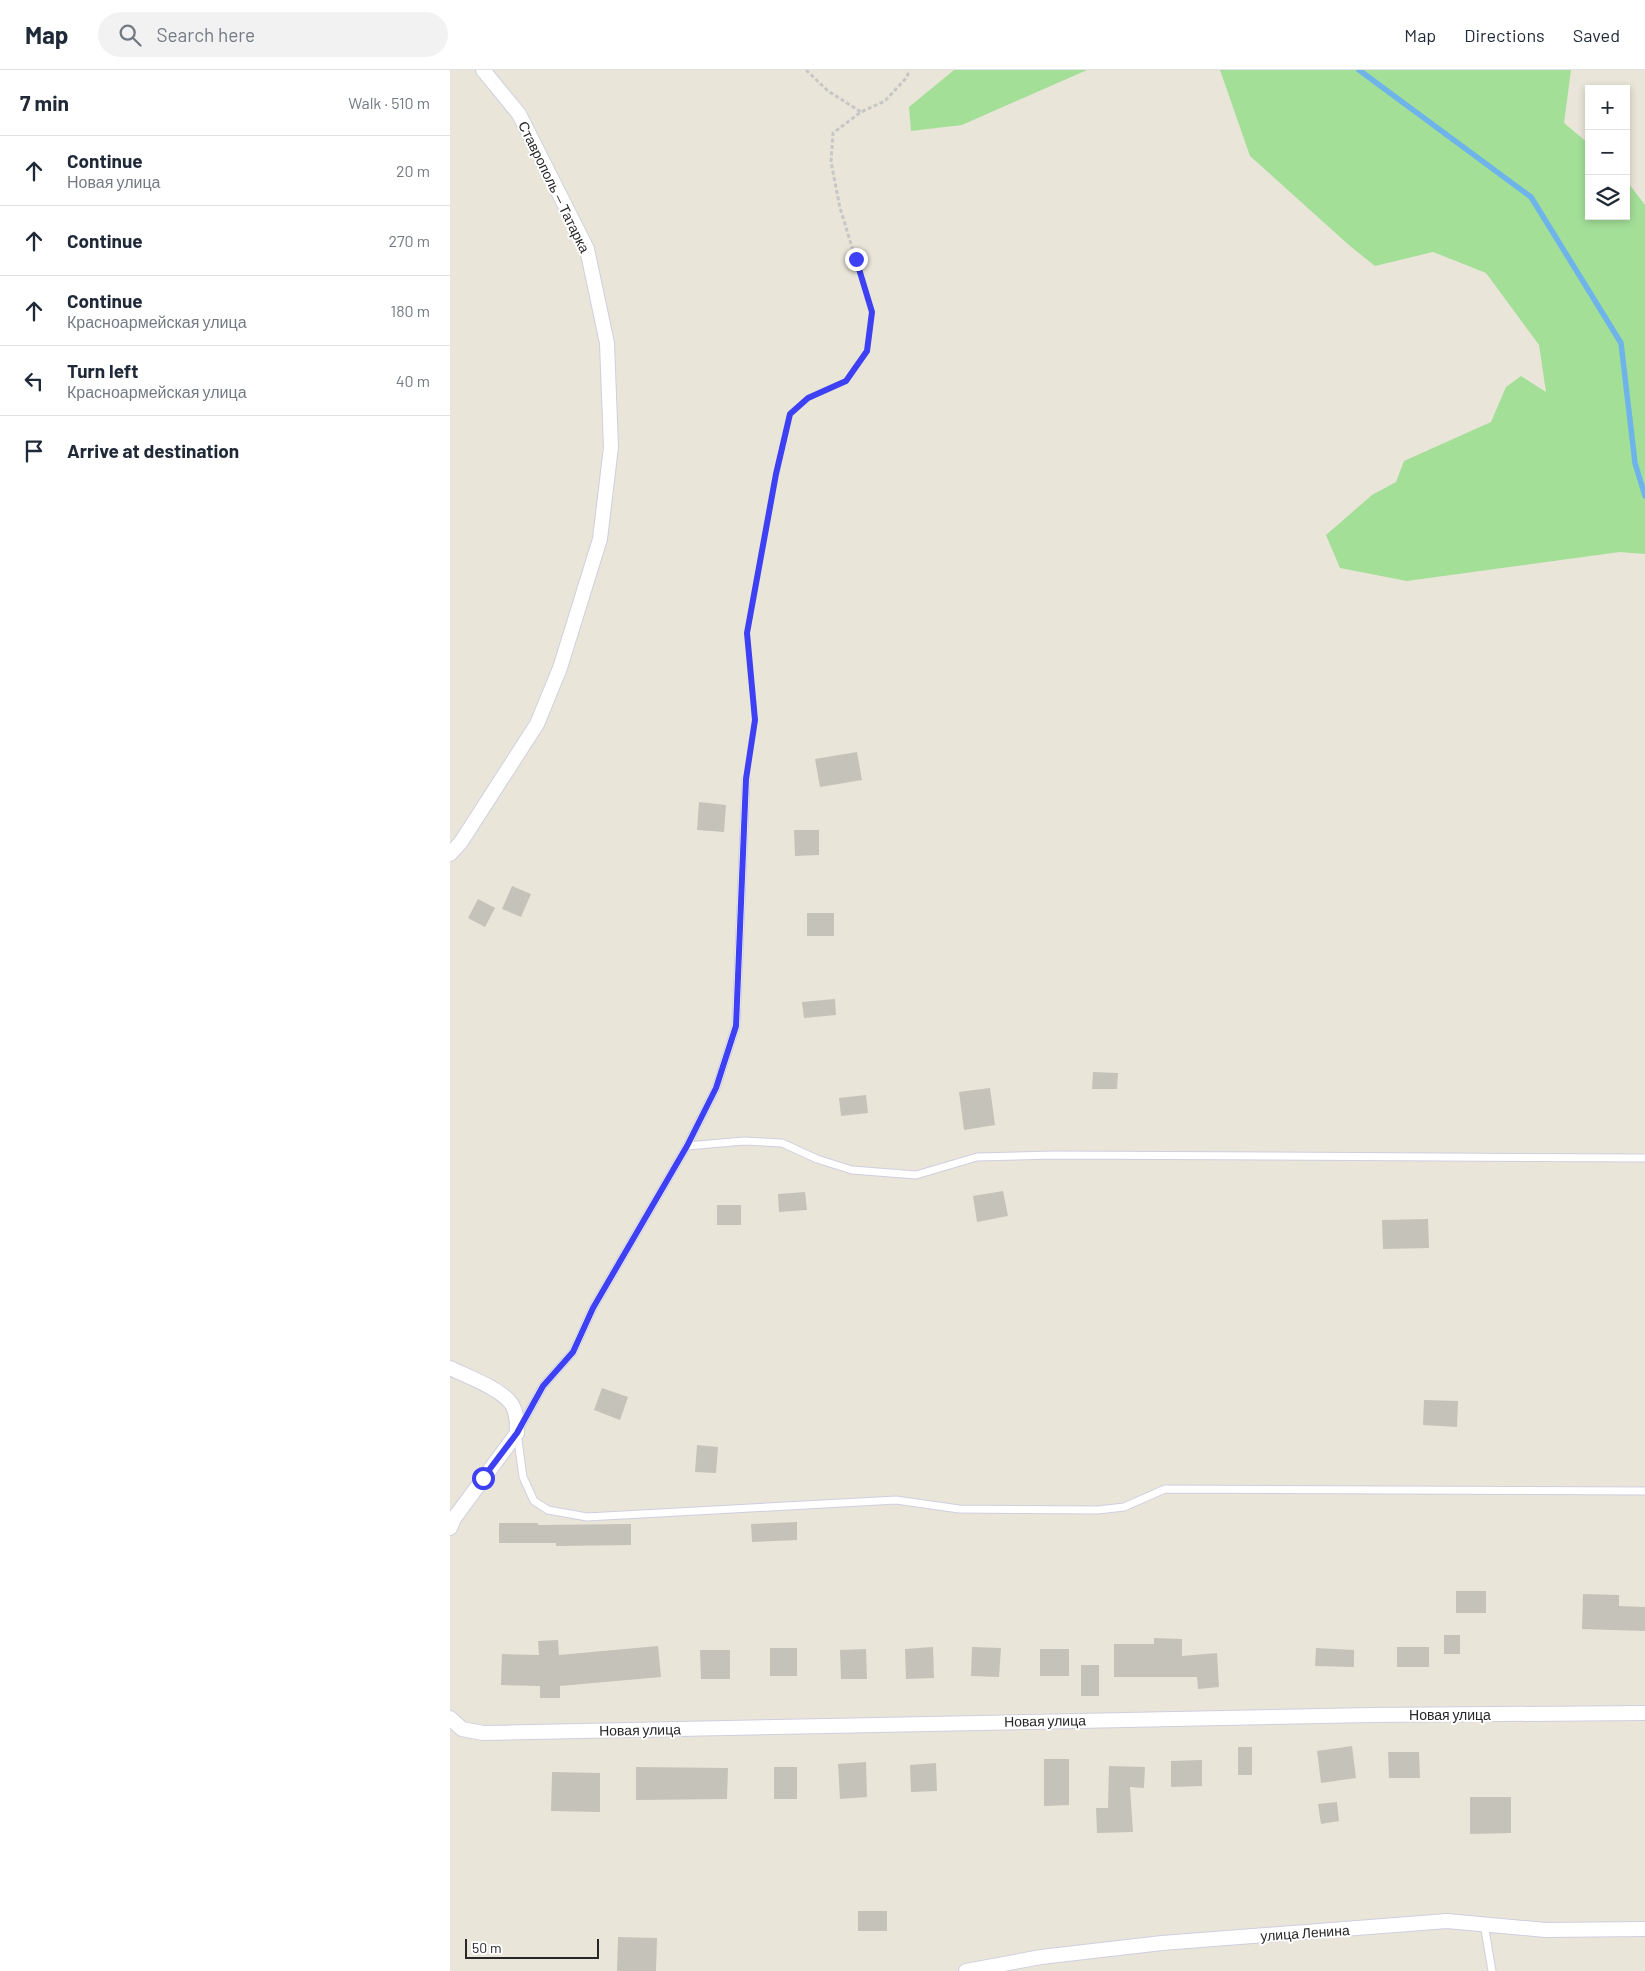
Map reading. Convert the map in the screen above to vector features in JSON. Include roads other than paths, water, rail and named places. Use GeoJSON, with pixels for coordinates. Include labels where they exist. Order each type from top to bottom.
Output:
{"type":"FeatureCollection","features":[{"type":"Feature","properties":{"kind":"street","name":"Ставрополь — Татарка"},"geometry":{"type":"LineString","coordinates":[[450,854],[461,842],[537,724],[560,668],[600,540],[611,447],[607,343],[587,249],[519,114],[483,70]]}},
{"type":"Feature","properties":{"kind":"street"},"geometry":{"type":"LineString","coordinates":[[450,1368],[492,1389],[510,1402],[516,1417],[517,1433],[455,1517],[450,1528]]}},
{"type":"Feature","properties":{"kind":"street","name":"Новая улица"},"geometry":{"type":"LineString","coordinates":[[450,1718],[462,1729],[483,1733],[1372,1715],[1645,1713]]}},
{"type":"Feature","properties":{"kind":"street","name":"улица Ленина"},"geometry":{"type":"LineString","coordinates":[[966,1971],[1041,1957],[1162,1943],[1447,1921],[1546,1930],[1645,1929]]}},
{"type":"Feature","properties":{"kind":"lane"},"geometry":{"type":"LineString","coordinates":[[746,779],[736,1026],[716,1088],[687,1146],[593,1308],[573,1352],[543,1386],[517,1433],[523,1477],[534,1501],[548,1510],[587,1517],[896,1500],[959,1509],[1098,1510],[1124,1507],[1165,1489],[1645,1491]]}},
{"type":"Feature","properties":{"kind":"lane"},"geometry":{"type":"LineString","coordinates":[[687,1146],[744,1141],[782,1143],[817,1159],[852,1170],[916,1174],[977,1157],[1054,1155],[1645,1158]]}},
{"type":"Feature","properties":{"kind":"lane"},"geometry":{"type":"LineString","coordinates":[[1484,1924],[1492,1971]]}},
{"type":"Feature","properties":{"kind":"waterway"},"geometry":{"type":"LineString","coordinates":[[1359,70],[1531,197],[1621,343],[1635,463],[1645,496]]}}]}
